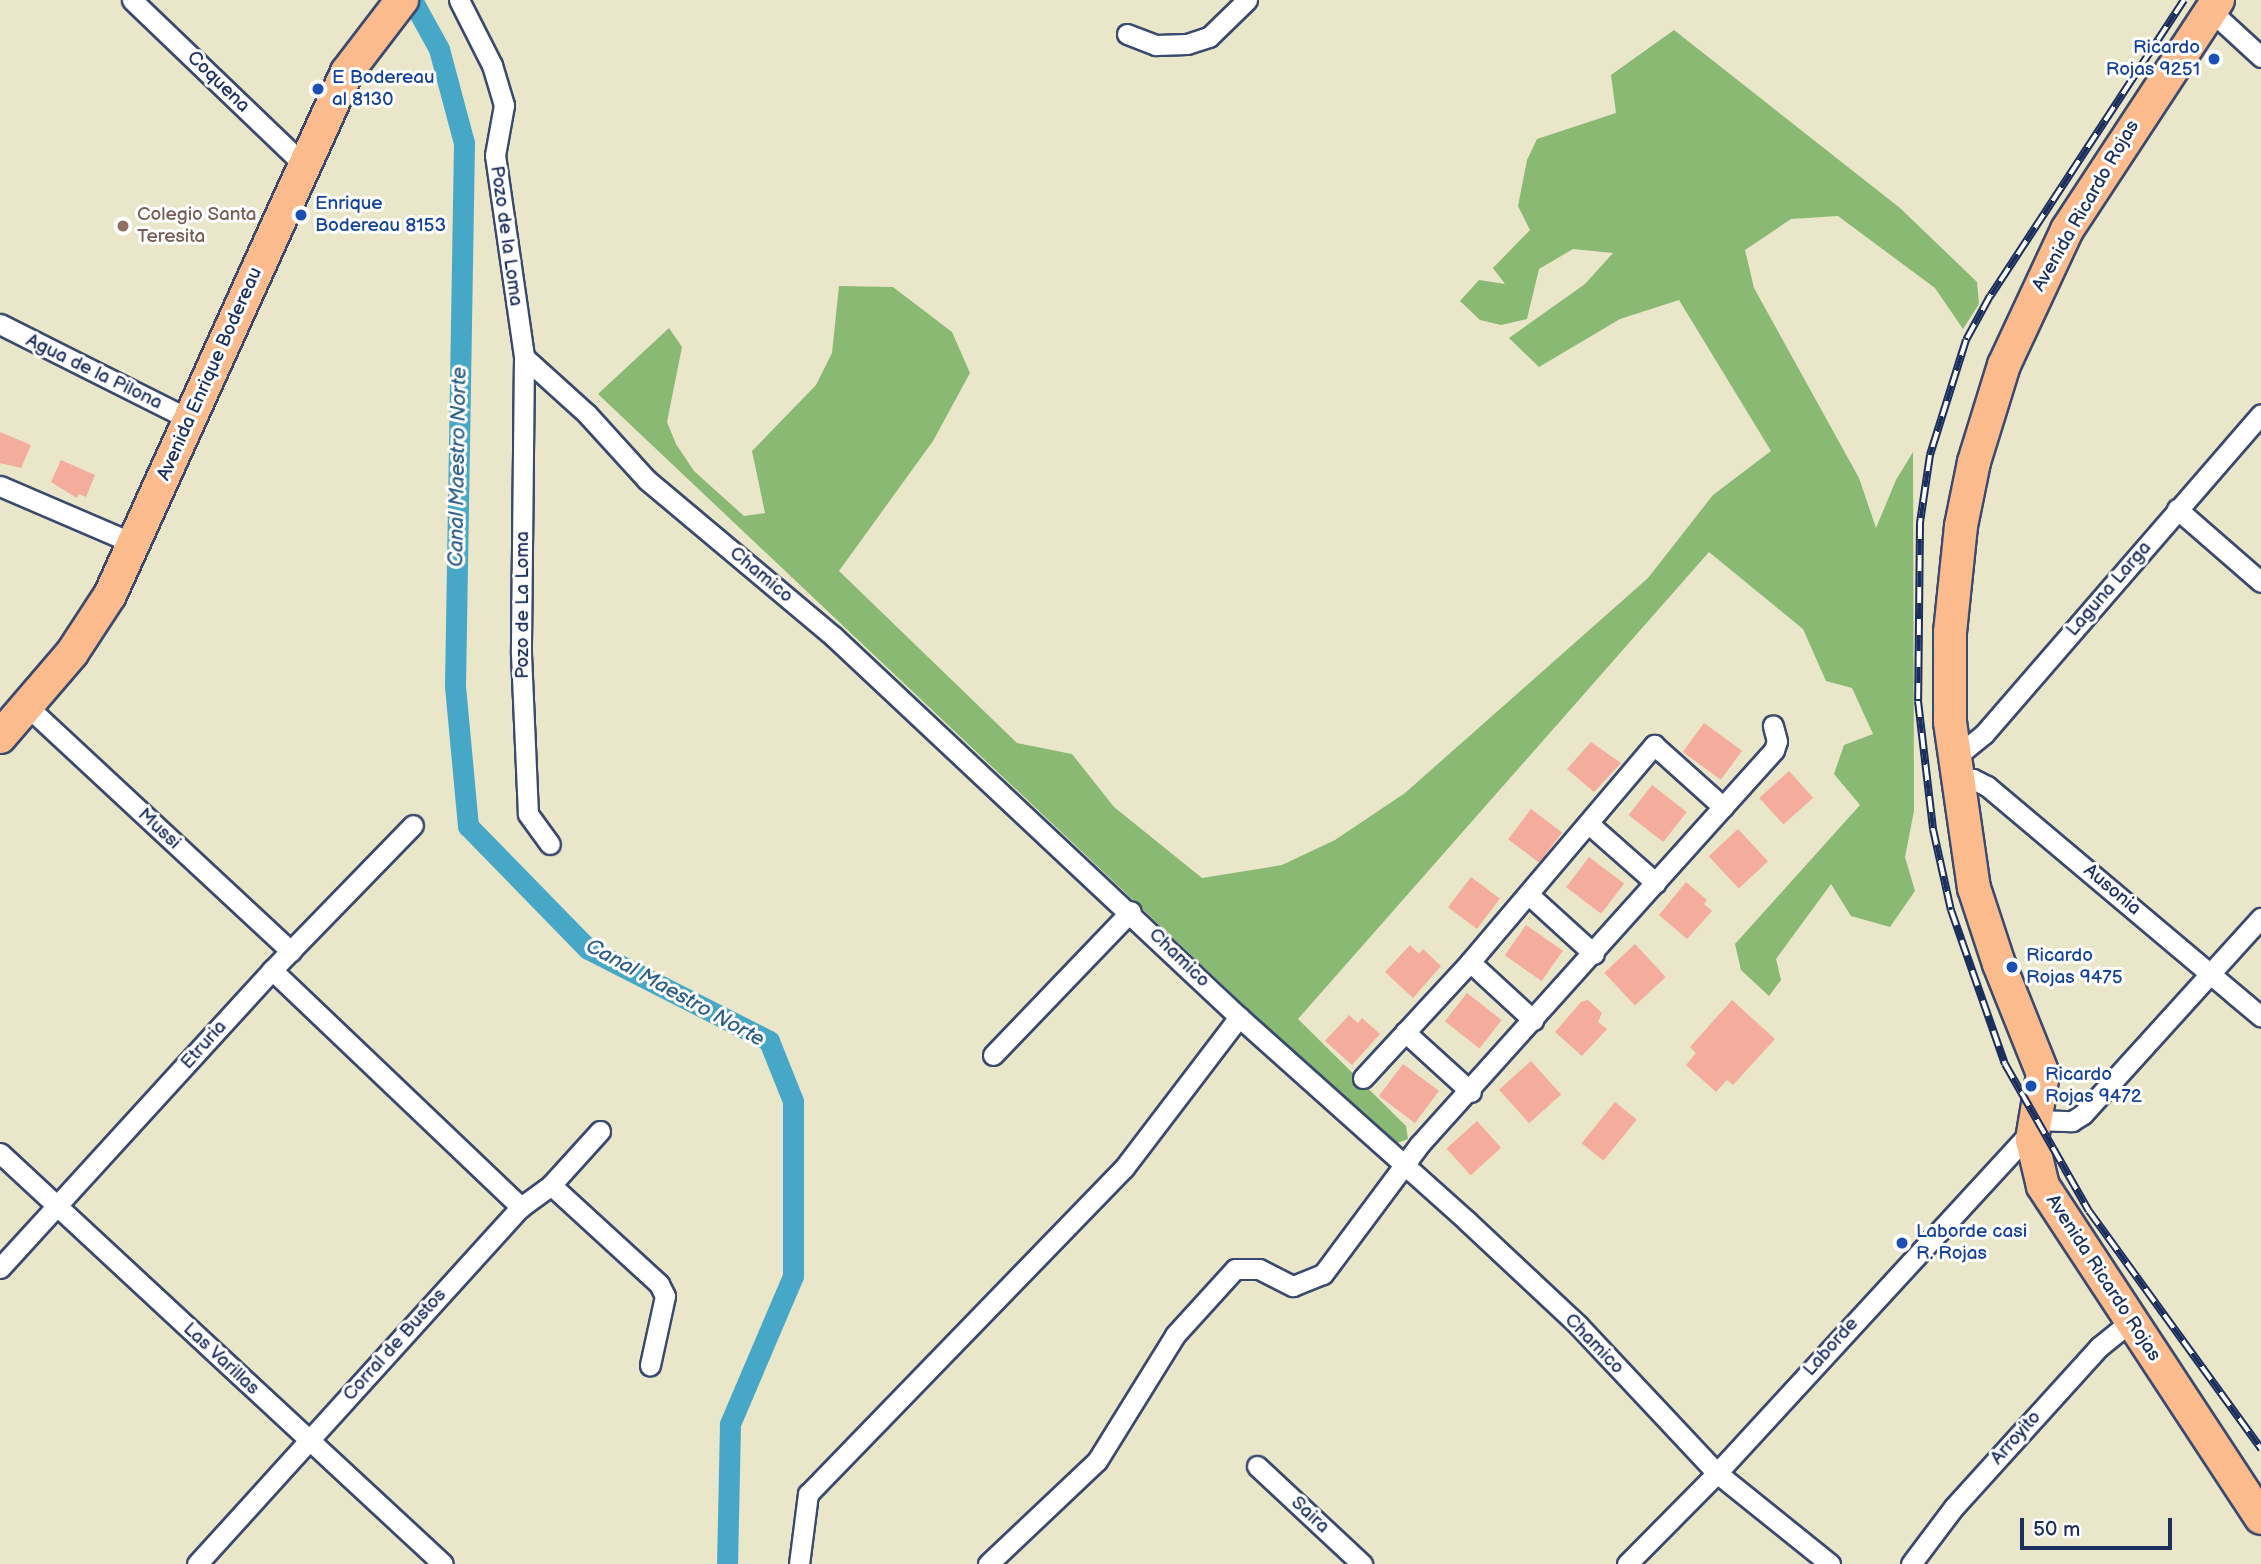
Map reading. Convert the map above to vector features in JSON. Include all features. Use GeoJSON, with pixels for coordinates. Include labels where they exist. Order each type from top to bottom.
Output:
{"type":"FeatureCollection","features":[{"type":"Feature","properties":{"kind":"main road","name":"Avenida Enrique Bodereau"},"geometry":{"type":"LineString","coordinates":[[0,737],[28,707],[91,626],[135,544],[303,164],[347,72],[389,5]]}},
{"type":"Feature","properties":{"kind":"main road","name":"Avenida Ricardo Rojas"},"geometry":{"type":"LineString","coordinates":[[2215,6],[2127,133],[2061,242],[2026,310],[1994,394],[1974,462],[1957,552],[1949,663],[1954,771],[1978,900],[2043,1074],[2034,1125],[2035,1160],[2043,1186],[2261,1518]]}},
{"type":"Feature","properties":{"kind":"street","name":"Coquena"},"geometry":{"type":"LineString","coordinates":[[132,0],[303,164]]}},
{"type":"Feature","properties":{"kind":"street","name":"Pozo de la Loma"},"geometry":{"type":"LineString","coordinates":[[459,0],[492,65],[504,105],[495,155],[524,357]]}},
{"type":"Feature","properties":{"kind":"street"},"geometry":{"type":"LineString","coordinates":[[1127,34],[1156,45],[1186,44],[1209,37],[1247,0]]}},
{"type":"Feature","properties":{"kind":"street"},"geometry":{"type":"LineString","coordinates":[[2215,6],[2261,57]]}},
{"type":"Feature","properties":{"kind":"street","name":"Agua de la Pilona"},"geometry":{"type":"LineString","coordinates":[[0,324],[189,419]]}},
{"type":"Feature","properties":{"kind":"street","name":"Pozo de La Loma"},"geometry":{"type":"LineString","coordinates":[[524,357],[521,654],[528,814],[550,845]]}},
{"type":"Feature","properties":{"kind":"street","name":"Chamico"},"geometry":{"type":"LineString","coordinates":[[524,357],[587,414],[647,480],[833,636],[1131,911],[1240,1017],[1578,1325],[1717,1473],[1829,1564]]}},
{"type":"Feature","properties":{"kind":"street","name":"Laguna Larga"},"geometry":{"type":"LineString","coordinates":[[1954,771],[1983,734],[2261,414]]}},
{"type":"Feature","properties":{"kind":"street"},"geometry":{"type":"LineString","coordinates":[[0,485],[135,544]]}},
{"type":"Feature","properties":{"kind":"street"},"geometry":{"type":"LineString","coordinates":[[2177,509],[2261,582]]}},
{"type":"Feature","properties":{"kind":"street","name":"Mussi"},"geometry":{"type":"LineString","coordinates":[[28,707],[291,951]]}},
{"type":"Feature","properties":{"kind":"street"},"geometry":{"type":"LineString","coordinates":[[988,1564],[1097,1461],[1175,1335],[1228,1276],[1247,1265],[1293,1286],[1323,1274],[1403,1165],[1774,750],[1777,741],[1773,726]]}},
{"type":"Feature","properties":{"kind":"street"},"geometry":{"type":"LineString","coordinates":[[1363,1078],[1470,962],[1654,745],[1723,807]]}},
{"type":"Feature","properties":{"kind":"street","name":"Ausonia"},"geometry":{"type":"LineString","coordinates":[[1954,771],[1987,786],[2213,973],[2261,1017]]}},
{"type":"Feature","properties":{"kind":"street"},"geometry":{"type":"LineString","coordinates":[[1589,824],[1656,883]]}},
{"type":"Feature","properties":{"kind":"street","name":"Etruria"},"geometry":{"type":"LineString","coordinates":[[0,1268],[272,970],[413,825]]}},
{"type":"Feature","properties":{"kind":"street"},"geometry":{"type":"LineString","coordinates":[[1528,894],[1594,954]]}},
{"type":"Feature","properties":{"kind":"street"},"geometry":{"type":"LineString","coordinates":[[993,1055],[1131,911]]}},
{"type":"Feature","properties":{"kind":"street"},"geometry":{"type":"LineString","coordinates":[[2034,1125],[2072,1121],[2083,1114],[2261,918]]}},
{"type":"Feature","properties":{"kind":"street"},"geometry":{"type":"LineString","coordinates":[[1470,962],[1533,1020]]}},
{"type":"Feature","properties":{"kind":"street"},"geometry":{"type":"LineString","coordinates":[[272,970],[521,1207]]}},
{"type":"Feature","properties":{"kind":"street"},"geometry":{"type":"LineString","coordinates":[[799,1564],[808,1494],[1124,1168],[1240,1017]]}},
{"type":"Feature","properties":{"kind":"street"},"geometry":{"type":"LineString","coordinates":[[1405,1032],[1471,1092]]}},
{"type":"Feature","properties":{"kind":"street","name":"Laborde"},"geometry":{"type":"LineString","coordinates":[[1627,1564],[1717,1473],[2034,1125]]}},
{"type":"Feature","properties":{"kind":"street","name":"Corral de Bustos"},"geometry":{"type":"LineString","coordinates":[[197,1564],[521,1207],[551,1185],[600,1131]]}},
{"type":"Feature","properties":{"kind":"street","name":"Las Varillas"},"geometry":{"type":"LineString","coordinates":[[0,1153],[443,1564]]}},
{"type":"Feature","properties":{"kind":"street"},"geometry":{"type":"LineString","coordinates":[[551,1185],[659,1284],[665,1296],[649,1366]]}},
{"type":"Feature","properties":{"kind":"street","name":"Arroyito"},"geometry":{"type":"LineString","coordinates":[[1911,1564],[1954,1507],[2099,1347],[2130,1322]]}},
{"type":"Feature","properties":{"kind":"street","name":"Saira"},"geometry":{"type":"LineString","coordinates":[[1257,1466],[1362,1564]]}},
{"type":"Feature","properties":{"kind":"green space"},"geometry":{"type":"Polygon","coordinates":[[[1674,30],[1900,208],[1977,282],[1979,304],[1963,329],[1935,288],[1838,216],[1791,219],[1745,250],[1754,288],[1859,478],[1876,528],[1896,480],[1913,452],[1914,811],[1905,857],[1915,891],[1890,927],[1851,916],[1831,884],[1776,959],[1781,980],[1769,996],[1741,970],[1735,944],[1860,805],[1834,774],[1844,745],[1873,734],[1852,688],[1826,681],[1803,629],[1709,552],[1298,1019],[1406,1126],[1408,1139],[1392,1145],[598,394],[669,328],[682,347],[667,422],[676,444],[694,471],[744,516],[765,513],[752,451],[816,385],[832,353],[839,286],[893,287],[952,332],[970,373],[933,441],[839,571],[1017,743],[1072,754],[1114,807],[1202,878],[1282,865],[1335,840],[1405,793],[1648,578],[1713,495],[1771,451],[1679,300],[1620,319],[1539,367],[1509,338],[1585,284],[1613,253],[1573,249],[1539,269],[1527,319],[1501,325],[1480,320],[1460,301],[1479,280],[1505,284],[1493,268],[1530,230],[1518,206],[1527,160],[1537,139],[1616,113],[1611,75],[1674,30]]]}},
{"type":"Feature","properties":{"kind":"building"},"geometry":{"type":"Polygon","coordinates":[[[0,432],[31,445],[21,468],[0,463],[0,432]]]}},
{"type":"Feature","properties":{"kind":"building"},"geometry":{"type":"Polygon","coordinates":[[[61,460],[95,475],[86,497],[79,494],[77,498],[51,482],[61,460]]]}},
{"type":"Feature","properties":{"kind":"building"},"geometry":{"type":"Polygon","coordinates":[[[1704,723],[1742,751],[1721,780],[1683,752],[1704,723]]]}},
{"type":"Feature","properties":{"kind":"building"},"geometry":{"type":"Polygon","coordinates":[[[1591,742],[1621,763],[1594,792],[1567,769],[1591,742]]]}},
{"type":"Feature","properties":{"kind":"building"},"geometry":{"type":"Polygon","coordinates":[[[1789,771],[1813,798],[1783,825],[1759,798],[1789,771]]]}},
{"type":"Feature","properties":{"kind":"building"},"geometry":{"type":"Polygon","coordinates":[[[1652,785],[1687,812],[1663,842],[1629,815],[1652,785]]]}},
{"type":"Feature","properties":{"kind":"building"},"geometry":{"type":"Polygon","coordinates":[[[1531,809],[1562,832],[1539,863],[1508,839],[1531,809]]]}},
{"type":"Feature","properties":{"kind":"building"},"geometry":{"type":"Polygon","coordinates":[[[1738,829],[1768,861],[1739,888],[1709,856],[1738,829]]]}},
{"type":"Feature","properties":{"kind":"building"},"geometry":{"type":"Polygon","coordinates":[[[1589,857],[1624,883],[1601,914],[1566,887],[1589,857]]]}},
{"type":"Feature","properties":{"kind":"building"},"geometry":{"type":"Polygon","coordinates":[[[1471,877],[1500,899],[1477,929],[1448,907],[1471,877]]]}},
{"type":"Feature","properties":{"kind":"building"},"geometry":{"type":"Polygon","coordinates":[[[1686,882],[1707,900],[1704,904],[1712,911],[1687,939],[1659,915],[1686,882]]]}},
{"type":"Feature","properties":{"kind":"building"},"geometry":{"type":"Polygon","coordinates":[[[1526,925],[1563,951],[1542,981],[1505,955],[1526,925]]]}},
{"type":"Feature","properties":{"kind":"building"},"geometry":{"type":"Polygon","coordinates":[[[1635,944],[1666,977],[1635,1006],[1604,973],[1635,944]]]}},
{"type":"Feature","properties":{"kind":"building"},"geometry":{"type":"Polygon","coordinates":[[[1410,945],[1419,954],[1423,949],[1441,966],[1413,998],[1385,972],[1410,945]]]}},
{"type":"Feature","properties":{"kind":"building"},"geometry":{"type":"Polygon","coordinates":[[[1467,993],[1502,1020],[1480,1048],[1445,1021],[1467,993]]]}},
{"type":"Feature","properties":{"kind":"building"},"geometry":{"type":"Polygon","coordinates":[[[1588,1000],[1602,1013],[1598,1022],[1607,1029],[1582,1056],[1555,1032],[1581,1002],[1588,1000]]]}},
{"type":"Feature","properties":{"kind":"building"},"geometry":{"type":"Polygon","coordinates":[[[1732,1000],[1775,1039],[1733,1085],[1727,1080],[1716,1092],[1686,1065],[1696,1053],[1690,1047],[1732,1000]]]}},
{"type":"Feature","properties":{"kind":"building"},"geometry":{"type":"Polygon","coordinates":[[[1349,1015],[1358,1023],[1362,1018],[1380,1034],[1352,1065],[1325,1041],[1349,1015]]]}},
{"type":"Feature","properties":{"kind":"building"},"geometry":{"type":"Polygon","coordinates":[[[1531,1061],[1561,1094],[1529,1123],[1499,1090],[1531,1061]]]}},
{"type":"Feature","properties":{"kind":"building"},"geometry":{"type":"Polygon","coordinates":[[[1403,1064],[1439,1091],[1415,1123],[1379,1096],[1403,1064]]]}},
{"type":"Feature","properties":{"kind":"building"},"geometry":{"type":"Polygon","coordinates":[[[1615,1102],[1637,1120],[1603,1161],[1582,1143],[1615,1102]]]}},
{"type":"Feature","properties":{"kind":"building"},"geometry":{"type":"Polygon","coordinates":[[[1477,1121],[1501,1148],[1471,1175],[1447,1148],[1477,1121]]]}},
{"type":"Feature","properties":{"kind":"waterway","name":"Canal Maestro Norte"},"geometry":{"type":"LineString","coordinates":[[412,0],[439,49],[464,143],[455,686],[468,826],[588,949],[769,1041],[793,1101],[793,1276],[730,1424],[727,1564]]}},
{"type":"Feature","properties":{"kind":"railway"},"geometry":{"type":"LineString","coordinates":[[2184,0],[1990,296],[1966,340],[1930,455],[1920,523],[1918,701],[1933,829],[1951,910],[2005,1064],[2089,1211],[2261,1449]]}},
{"type":"Feature","properties":{"kind":"place","name":"Ricardo Rojas 9251"},"geometry":{"type":"Point","coordinates":[2214,59]}},
{"type":"Feature","properties":{"kind":"place","name":"E Bodereau al 8130"},"geometry":{"type":"Point","coordinates":[318,89]}},
{"type":"Feature","properties":{"kind":"place","name":"Enrique Bodereau 8153"},"geometry":{"type":"Point","coordinates":[301,215]}},
{"type":"Feature","properties":{"kind":"place","name":"Colegio Santa Teresita"},"geometry":{"type":"Point","coordinates":[123,226]}},
{"type":"Feature","properties":{"kind":"place","name":"Ricardo Rojas 9475"},"geometry":{"type":"Point","coordinates":[2012,967]}},
{"type":"Feature","properties":{"kind":"place","name":"Ricardo Rojas 9472"},"geometry":{"type":"Point","coordinates":[2031,1086]}},
{"type":"Feature","properties":{"kind":"place","name":"Laborde casi R. Rojas"},"geometry":{"type":"Point","coordinates":[1902,1243]}}]}
